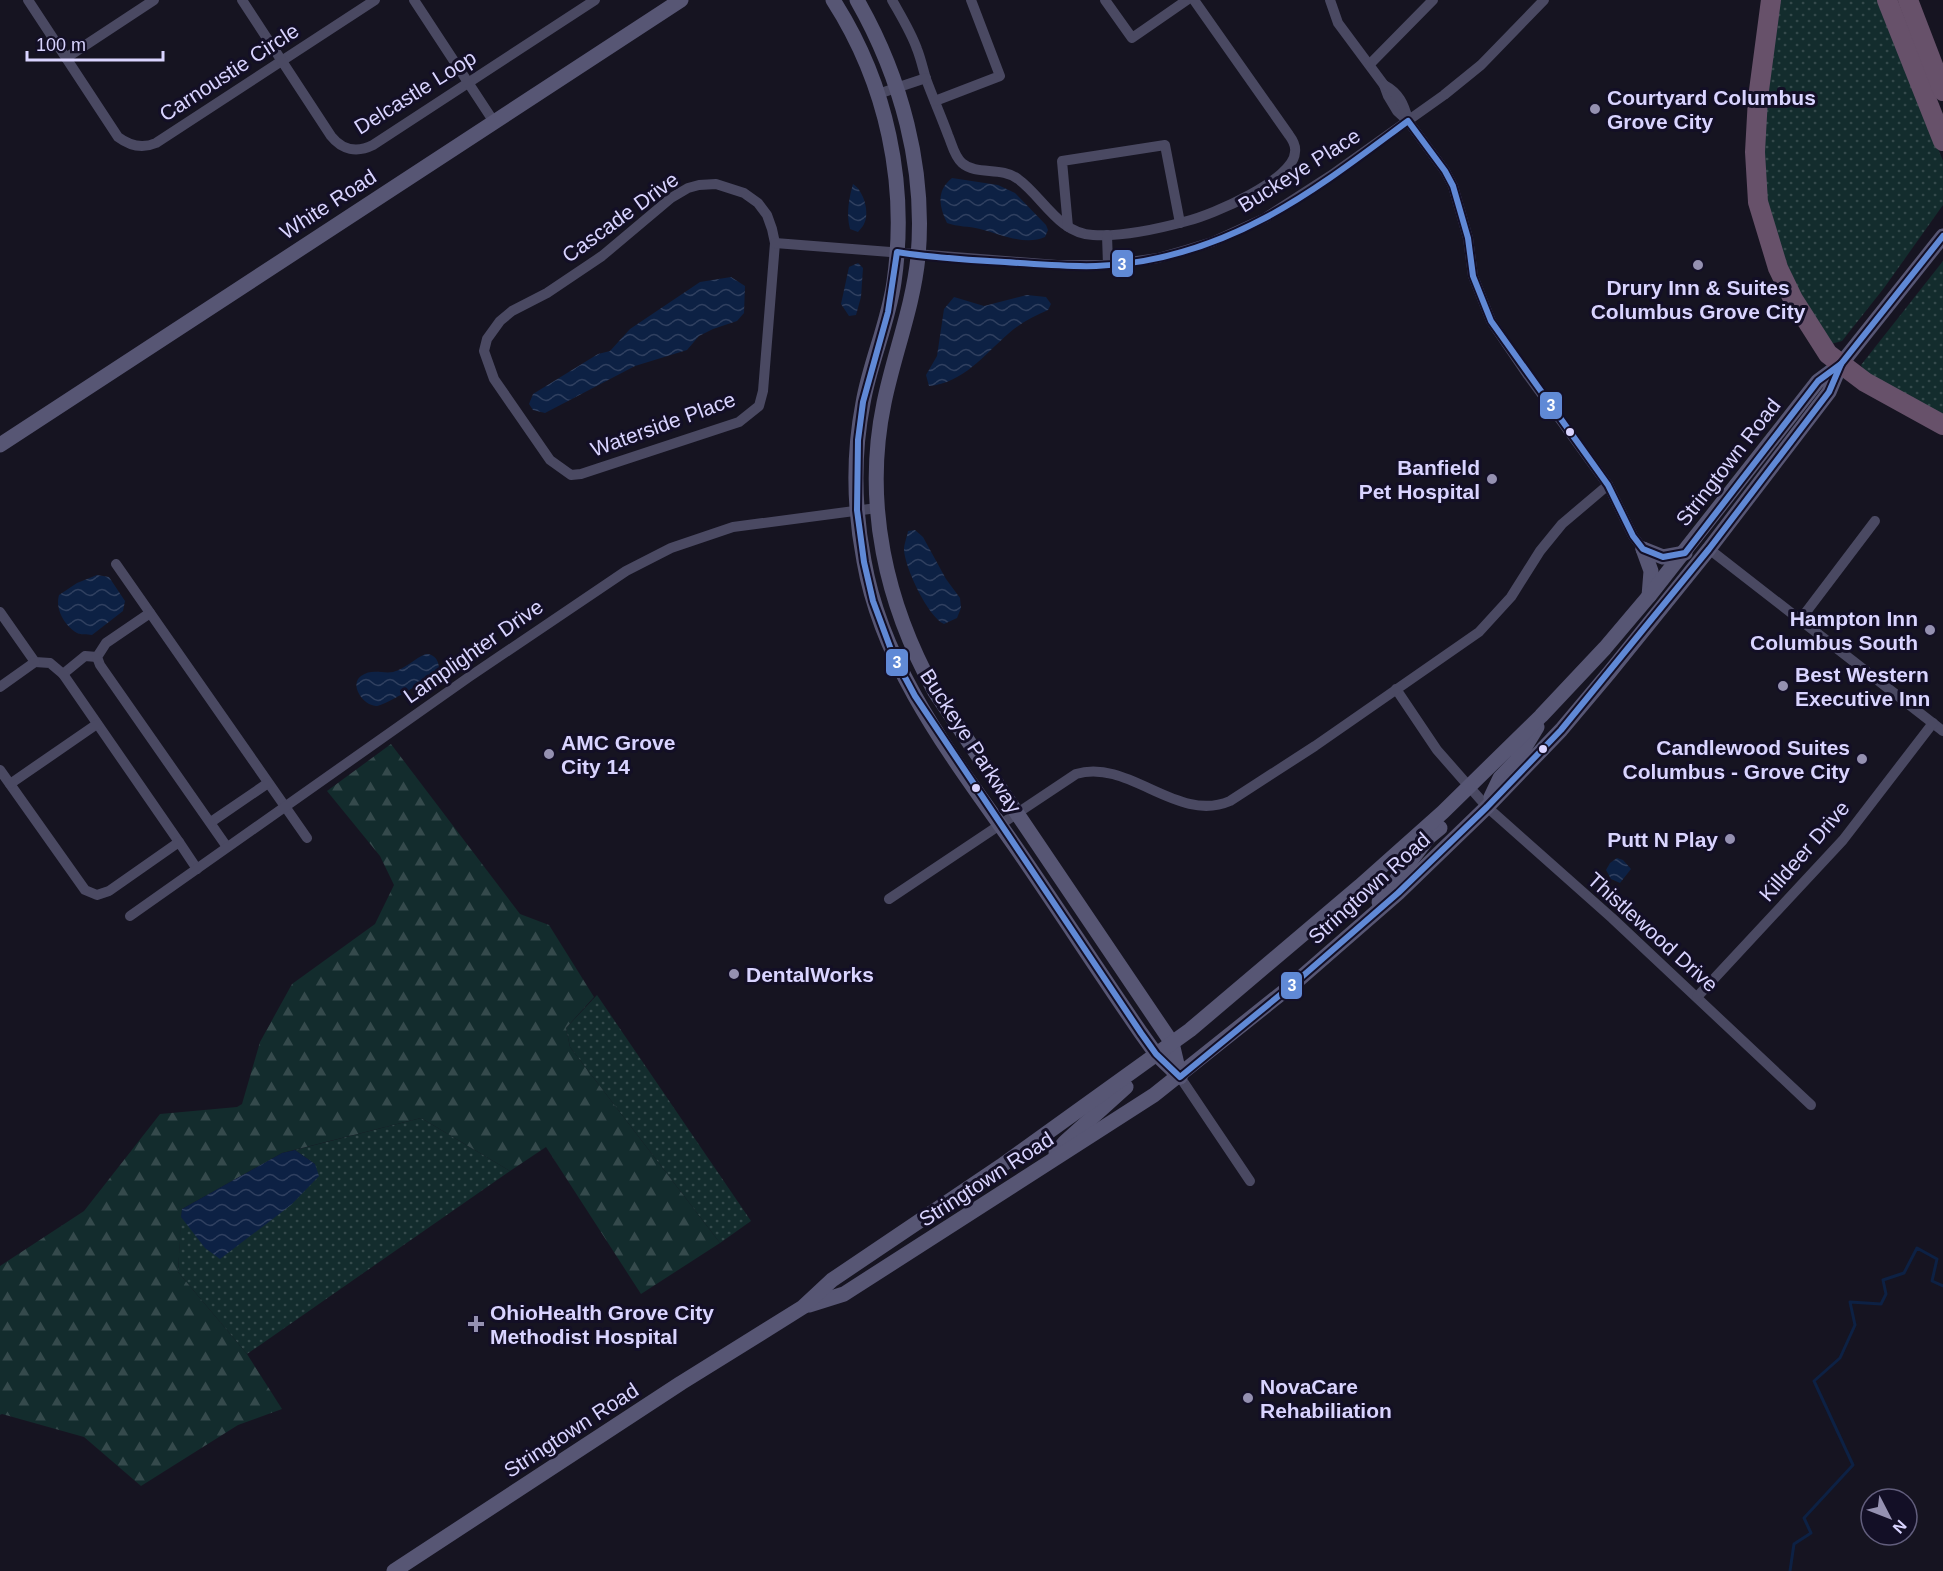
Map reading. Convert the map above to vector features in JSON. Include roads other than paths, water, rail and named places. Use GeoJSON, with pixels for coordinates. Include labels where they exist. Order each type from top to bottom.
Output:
{"type":"FeatureCollection","features":[{"type":"Feature","properties":{"kind":"highway"},"geometry":{"type":"LineString","coordinates":[[1771,0],[1758,98],[1755,152],[1758,202],[1778,268],[1793,300],[1828,354],[1865,382],[1943,424]]}},
{"type":"Feature","properties":{"kind":"highway"},"geometry":{"type":"LineString","coordinates":[[1887,0],[1943,141]]}},
{"type":"Feature","properties":{"kind":"highway"},"geometry":{"type":"LineString","coordinates":[[1908,0],[1943,91]]}},
{"type":"Feature","properties":{"kind":"main road","name":"White Road"},"geometry":{"type":"LineString","coordinates":[[0,445],[681,0]]}},
{"type":"Feature","properties":{"kind":"main road","name":"Buckeye Parkway"},"geometry":{"type":"LineString","coordinates":[[833,0],[864,56],[878,94],[890,140],[898,205],[894,284],[863,402],[857,450],[857,510],[868,582],[893,655],[927,716],[1159,1058],[1180,1077]]}},
{"type":"Feature","properties":{"kind":"main road","name":"Buckeye Parkway"},"geometry":{"type":"LineString","coordinates":[[857,0],[881,46],[905,114],[916,174],[918,204],[918,255],[907,316],[884,404],[878,445],[877,508],[883,557],[890,587],[913,649],[935,692],[1172,1043],[1180,1077]]}},
{"type":"Feature","properties":{"kind":"main road","name":"Stringtown Road"},"geometry":{"type":"LineString","coordinates":[[394,1571],[681,1383],[803,1307],[832,1280],[1159,1058],[1172,1043],[1353,892],[1469,788],[1605,648],[1649,596],[1818,381],[1841,364],[1943,236]]}},
{"type":"Feature","properties":{"kind":"main road","name":"Stringtown Road"},"geometry":{"type":"LineString","coordinates":[[803,1307],[844,1294],[1180,1077],[1371,917],[1487,807],[1561,730],[1610,673],[1709,549],[1829,392],[1841,364]]}},
{"type":"Feature","properties":{"kind":"main road"},"geometry":{"type":"LineString","coordinates":[[1709,549],[1705,540],[1769,457],[1773,439]]}},
{"type":"Feature","properties":{"kind":"main road"},"geometry":{"type":"LineString","coordinates":[[1643,549],[1663,557],[1684,552]]}},
{"type":"Feature","properties":{"kind":"main road"},"geometry":{"type":"LineString","coordinates":[[1643,549],[1651,571],[1649,596]]}},
{"type":"Feature","properties":{"kind":"main road"},"geometry":{"type":"LineString","coordinates":[[1487,807],[1500,778],[1517,760],[1535,733],[1540,716]]}},
{"type":"Feature","properties":{"kind":"main road"},"geometry":{"type":"LineString","coordinates":[[1371,917],[1382,895],[1429,837],[1459,810],[1469,788]]}},
{"type":"Feature","properties":{"kind":"main road"},"geometry":{"type":"LineString","coordinates":[[1045,1166],[1065,1142],[1159,1058]]}},
{"type":"Feature","properties":{"kind":"street","name":"Carnoustie Circle"},"geometry":{"type":"LineString","coordinates":[[28,0],[118,137],[128,144],[142,147],[156,143],[375,0]]}},
{"type":"Feature","properties":{"kind":"street"},"geometry":{"type":"LineString","coordinates":[[66,58],[154,0]]}},
{"type":"Feature","properties":{"kind":"street","name":"Delcastle Loop"},"geometry":{"type":"LineString","coordinates":[[242,0],[331,136],[343,147],[354,150],[366,149],[373,145],[596,0]]}},
{"type":"Feature","properties":{"kind":"street"},"geometry":{"type":"LineString","coordinates":[[414,0],[494,122]]}},
{"type":"Feature","properties":{"kind":"street"},"geometry":{"type":"LineString","coordinates":[[935,101],[1000,76],[971,0]]}},
{"type":"Feature","properties":{"kind":"street"},"geometry":{"type":"LineString","coordinates":[[1105,0],[1132,38],[1186,0]]}},
{"type":"Feature","properties":{"kind":"street"},"geometry":{"type":"LineString","coordinates":[[894,1],[917,49],[956,155],[963,164],[972,169],[1001,171],[1019,179],[1047,209],[1068,227],[1091,236],[1129,234],[1180,223],[1219,210],[1274,180],[1291,162],[1295,151],[1289,135],[1194,0]]}},
{"type":"Feature","properties":{"kind":"street"},"geometry":{"type":"LineString","coordinates":[[1330,0],[1338,23],[1384,85],[1394,91],[1404,104],[1408,121],[1445,171],[1453,186],[1468,238],[1473,276],[1491,321],[1527,375],[1608,485],[1633,536],[1643,549]]}},
{"type":"Feature","properties":{"kind":"street"},"geometry":{"type":"LineString","coordinates":[[1370,64],[1432,0]]}},
{"type":"Feature","properties":{"kind":"street","name":"Buckeye Place"},"geometry":{"type":"LineString","coordinates":[[775,243],[1057,266],[1108,265],[1158,258],[1212,242],[1288,205],[1444,95],[1481,64],[1544,0]]}},
{"type":"Feature","properties":{"kind":"street"},"geometry":{"type":"LineString","coordinates":[[878,94],[926,78]]}},
{"type":"Feature","properties":{"kind":"street"},"geometry":{"type":"LineString","coordinates":[[1068,227],[1062,161],[1165,145],[1180,223]]}},
{"type":"Feature","properties":{"kind":"street","name":"Cascade Drive"},"geometry":{"type":"LineString","coordinates":[[484,348],[492,329],[506,315],[547,293],[603,256],[671,198],[688,188],[716,184],[744,193],[758,203],[767,215],[775,243]]}},
{"type":"Feature","properties":{"kind":"street"},"geometry":{"type":"LineString","coordinates":[[1107,235],[1108,265]]}},
{"type":"Feature","properties":{"kind":"street","name":"Waterside Place"},"geometry":{"type":"LineString","coordinates":[[484,348],[494,379],[550,460],[571,475],[581,474],[739,422],[759,406],[763,391],[775,243]]}},
{"type":"Feature","properties":{"kind":"street"},"geometry":{"type":"LineString","coordinates":[[889,899],[1076,774],[1091,770],[1106,772],[1193,804],[1209,807],[1221,805],[1246,791],[1479,632],[1511,597],[1540,550],[1562,524],[1608,485]]}},
{"type":"Feature","properties":{"kind":"street","name":"Lamplighter Drive"},"geometry":{"type":"LineString","coordinates":[[130,916],[556,617],[626,571],[664,551],[733,527],[877,508]]}},
{"type":"Feature","properties":{"kind":"street"},"geometry":{"type":"LineString","coordinates":[[1800,620],[1875,521]]}},
{"type":"Feature","properties":{"kind":"street"},"geometry":{"type":"LineString","coordinates":[[1709,549],[1943,731]]}},
{"type":"Feature","properties":{"kind":"street"},"geometry":{"type":"LineString","coordinates":[[116,564],[307,838]]}},
{"type":"Feature","properties":{"kind":"street"},"geometry":{"type":"LineString","coordinates":[[0,612],[35,662]]}},
{"type":"Feature","properties":{"kind":"street"},"geometry":{"type":"LineString","coordinates":[[150,613],[106,643],[98,657],[100,665],[227,847]]}},
{"type":"Feature","properties":{"kind":"street"},"geometry":{"type":"LineString","coordinates":[[63,674],[85,656],[98,657]]}},
{"type":"Feature","properties":{"kind":"street"},"geometry":{"type":"LineString","coordinates":[[0,687],[35,662],[50,663],[63,674],[197,868]]}},
{"type":"Feature","properties":{"kind":"street","name":"Thistlewood Drive"},"geometry":{"type":"LineString","coordinates":[[1396,689],[1437,750],[1487,807],[1612,918],[1811,1105]]}},
{"type":"Feature","properties":{"kind":"street","name":"Killdeer Drive"},"geometry":{"type":"LineString","coordinates":[[1697,997],[1843,840],[1933,723]]}},
{"type":"Feature","properties":{"kind":"street"},"geometry":{"type":"LineString","coordinates":[[10,784],[97,724]]}},
{"type":"Feature","properties":{"kind":"street"},"geometry":{"type":"LineString","coordinates":[[0,770],[85,890],[97,895],[109,891],[179,842]]}},
{"type":"Feature","properties":{"kind":"street"},"geometry":{"type":"LineString","coordinates":[[211,822],[268,783]]}},
{"type":"Feature","properties":{"kind":"street","name":"Buckeye Parkway"},"geometry":{"type":"LineString","coordinates":[[1180,1077],[1250,1181]]}},
{"type":"Feature","properties":{"kind":"water"},"geometry":{"type":"Polygon","coordinates":[[[952,178],[998,185],[1015,193],[1046,225],[1048,230],[1045,237],[1021,240],[947,223],[942,211],[941,193],[952,178]]]}},
{"type":"Feature","properties":{"kind":"water"},"geometry":{"type":"Polygon","coordinates":[[[853,184],[863,197],[866,208],[866,219],[858,232],[850,229],[848,218],[853,184]]]}},
{"type":"Feature","properties":{"kind":"water"},"geometry":{"type":"Polygon","coordinates":[[[858,263],[863,268],[861,297],[856,315],[849,316],[841,304],[849,267],[858,263]]]}},
{"type":"Feature","properties":{"kind":"water"},"geometry":{"type":"Polygon","coordinates":[[[731,277],[745,286],[744,313],[737,321],[699,336],[687,350],[635,366],[545,413],[533,410],[529,404],[533,394],[598,354],[610,351],[630,329],[700,282],[731,277]]]}},
{"type":"Feature","properties":{"kind":"water"},"geometry":{"type":"Polygon","coordinates":[[[1027,295],[1046,297],[1051,304],[1048,310],[1017,326],[963,374],[941,384],[929,386],[926,375],[937,356],[944,309],[954,297],[984,306],[1027,295]]]}},
{"type":"Feature","properties":{"kind":"water"},"geometry":{"type":"Polygon","coordinates":[[[915,530],[923,537],[946,579],[960,598],[961,608],[957,618],[944,624],[931,612],[908,568],[904,545],[908,531],[915,530]]]}},
{"type":"Feature","properties":{"kind":"water"},"geometry":{"type":"Polygon","coordinates":[[[97,575],[109,577],[125,601],[123,611],[92,635],[79,634],[68,626],[62,616],[58,606],[59,595],[77,583],[97,575]]]}},
{"type":"Feature","properties":{"kind":"water"},"geometry":{"type":"Polygon","coordinates":[[[426,654],[436,658],[439,669],[409,690],[376,706],[366,702],[359,694],[356,684],[361,676],[369,672],[397,671],[426,654]]]}},
{"type":"Feature","properties":{"kind":"water"},"geometry":{"type":"Polygon","coordinates":[[[1617,858],[1623,860],[1631,869],[1620,883],[1611,879],[1606,870],[1617,858]]]}},
{"type":"Feature","properties":{"kind":"water"},"geometry":{"type":"Polygon","coordinates":[[[295,1150],[315,1164],[319,1176],[291,1205],[220,1259],[205,1248],[181,1217],[182,1209],[282,1153],[295,1150]]]}},
{"type":"Feature","properties":{"kind":"waterway"},"geometry":{"type":"LineString","coordinates":[[1790,1571],[1794,1544],[1811,1533],[1804,1518],[1853,1465],[1814,1381],[1840,1358],[1855,1325],[1850,1302],[1881,1304],[1886,1294],[1883,1280],[1904,1273],[1917,1248],[1937,1259],[1932,1281],[1943,1286]]}},
{"type":"Feature","properties":{"kind":"place","name":"Courtyard Columbus Grove City"},"geometry":{"type":"Point","coordinates":[1595,109]}},
{"type":"Feature","properties":{"kind":"place","name":"Drury Inn & Suites Columbus Grove City"},"geometry":{"type":"Point","coordinates":[1698,265]}},
{"type":"Feature","properties":{"kind":"place","name":"Banfield Pet Hospital"},"geometry":{"type":"Point","coordinates":[1492,479]}},
{"type":"Feature","properties":{"kind":"place","name":"Hampton Inn Columbus South"},"geometry":{"type":"Point","coordinates":[1930,630]}},
{"type":"Feature","properties":{"kind":"place","name":"Best Western Executive Inn"},"geometry":{"type":"Point","coordinates":[1783,686]}},
{"type":"Feature","properties":{"kind":"place","name":"AMC Grove City 14"},"geometry":{"type":"Point","coordinates":[549,754]}},
{"type":"Feature","properties":{"kind":"place","name":"Candlewood Suites Columbus - Grove City"},"geometry":{"type":"Point","coordinates":[1862,759]}},
{"type":"Feature","properties":{"kind":"place","name":"Putt N Play"},"geometry":{"type":"Point","coordinates":[1730,839]}},
{"type":"Feature","properties":{"kind":"place","name":"DentalWorks"},"geometry":{"type":"Point","coordinates":[734,974]}},
{"type":"Feature","properties":{"kind":"place","name":"OhioHealth Grove City Methodist Hospital"},"geometry":{"type":"Point","coordinates":[476,1324]}},
{"type":"Feature","properties":{"kind":"place","name":"NovaCare Rehabiliation"},"geometry":{"type":"Point","coordinates":[1248,1398]}}]}
